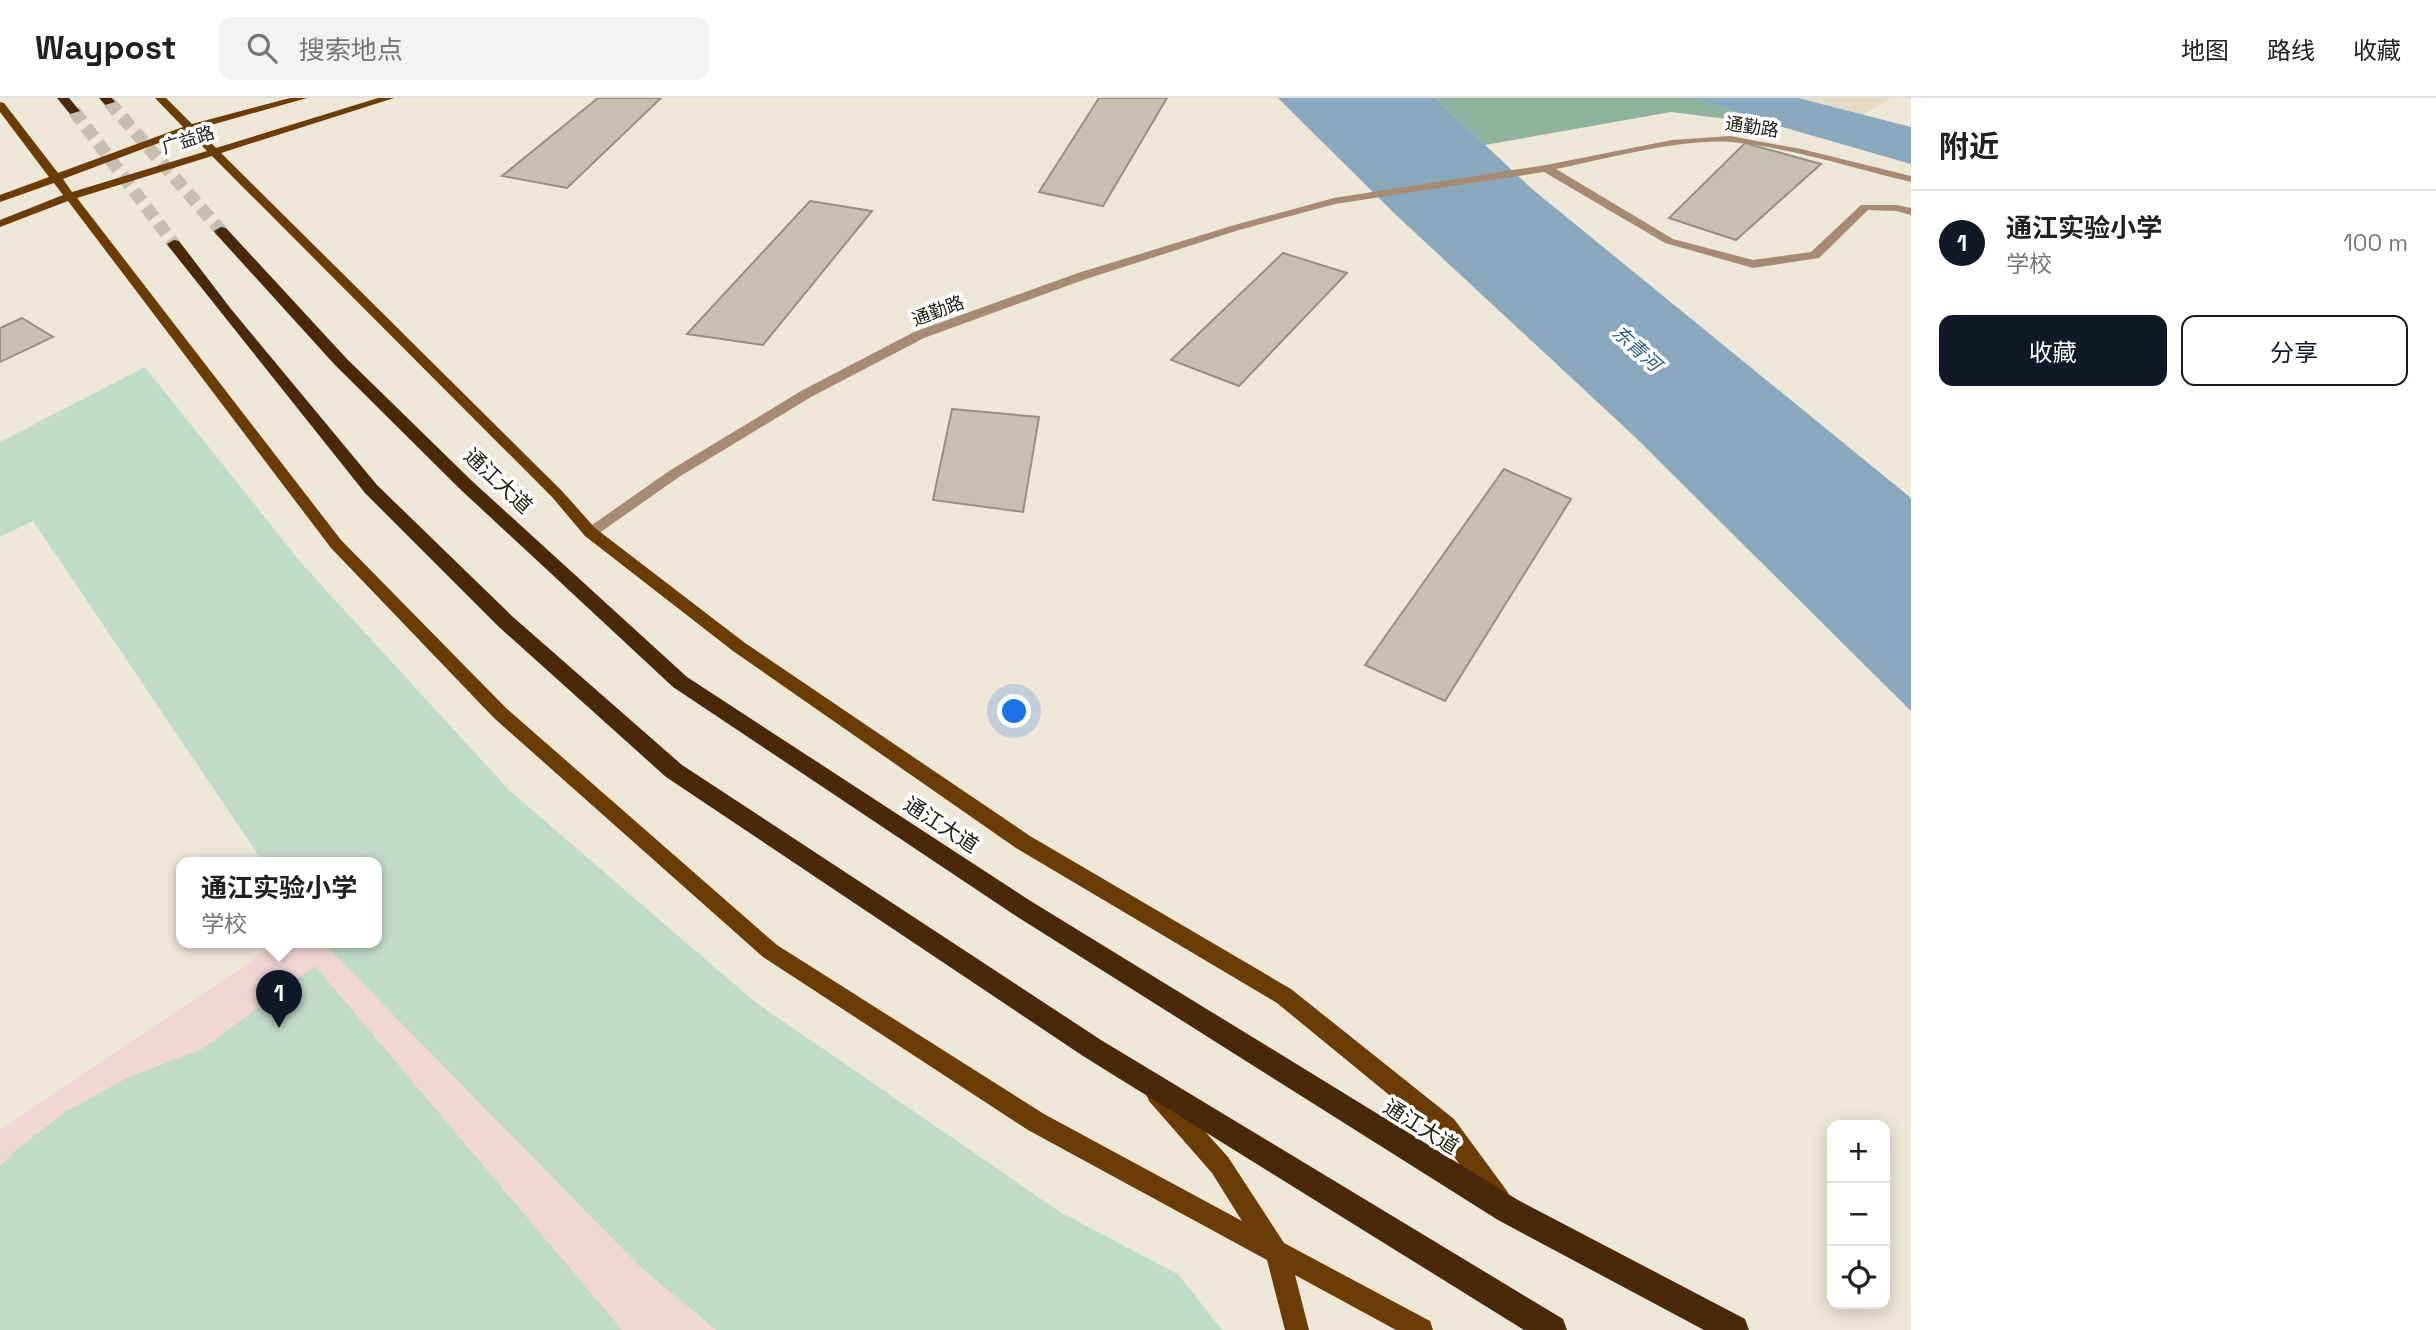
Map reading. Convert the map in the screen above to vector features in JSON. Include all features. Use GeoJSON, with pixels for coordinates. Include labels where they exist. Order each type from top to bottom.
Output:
{"type":"FeatureCollection","features":[{"type":"Feature","properties":{"kind":"highway"},"geometry":{"type":"LineString","coordinates":[[63,98],[74,111]]}},
{"type":"Feature","properties":{"kind":"highway","name":"通江大道"},"geometry":{"type":"LineString","coordinates":[[221,231],[341,362],[466,485],[680,682],[1021,907],[1508,1210],[1734,1330]]}},
{"type":"Feature","properties":{"kind":"highway"},"geometry":{"type":"LineString","coordinates":[[174,244],[371,489],[506,622],[674,771],[1146,1081],[1552,1330]]}},
{"type":"Feature","properties":{"kind":"main road"},"geometry":{"type":"LineString","coordinates":[[160,98],[557,494],[590,532],[739,647],[1023,842],[1283,996],[1446,1127],[1508,1210]]}},
{"type":"Feature","properties":{"kind":"main road","name":"广益路"},"geometry":{"type":"LineString","coordinates":[[0,199],[189,128],[302,98]]}},
{"type":"Feature","properties":{"kind":"main road","name":"广益路"},"geometry":{"type":"LineString","coordinates":[[0,224],[70,196],[211,150],[389,98]]}},
{"type":"Feature","properties":{"kind":"main road"},"geometry":{"type":"LineString","coordinates":[[0,105],[336,544],[499,713],[770,951],[1036,1122],[1421,1330]]}},
{"type":"Feature","properties":{"kind":"main road"},"geometry":{"type":"LineString","coordinates":[[1146,1081],[1220,1166],[1278,1255],[1297,1330]]}},
{"type":"Feature","properties":{"kind":"street","name":"通勤路"},"geometry":{"type":"LineString","coordinates":[[590,532],[674,474],[806,394],[919,335],[1108,268],[1235,228],[1334,201],[1546,168],[1672,143],[1730,138],[1911,179]]}},
{"type":"Feature","properties":{"kind":"street"},"geometry":{"type":"LineString","coordinates":[[1546,168],[1669,242],[1753,264],[1815,255],[1865,207],[1897,208],[1911,212]]}},
{"type":"Feature","properties":{"kind":"shaded area"},"geometry":{"type":"Polygon","coordinates":[[[1798,98],[1890,98],[1863,115],[1798,98]]]}},
{"type":"Feature","properties":{"kind":"shaded area"},"geometry":{"type":"Polygon","coordinates":[[[270,948],[328,948],[639,1266],[716,1330],[0,1330],[0,1130],[270,948]]]}},
{"type":"Feature","properties":{"kind":"green space"},"geometry":{"type":"Polygon","coordinates":[[[1435,98],[1692,98],[1775,125],[1671,112],[1485,145],[1435,98]]]}},
{"type":"Feature","properties":{"kind":"green space"},"geometry":{"type":"Polygon","coordinates":[[[145,367],[302,564],[510,791],[755,1002],[1060,1212],[1179,1275],[1222,1330],[716,1330],[639,1266],[328,948],[382,948],[382,857],[260,857],[33,521],[0,537],[0,442],[145,367]]]}},
{"type":"Feature","properties":{"kind":"green space"},"geometry":{"type":"Polygon","coordinates":[[[315,966],[622,1330],[0,1330],[0,1167],[11,1154],[65,1112],[127,1078],[202,1049],[315,966]]]}},
{"type":"Feature","properties":{"kind":"water","name":"东青河"},"geometry":{"type":"Polygon","coordinates":[[[1278,98],[1435,98],[1532,189],[1911,498],[1911,711],[1635,437],[1395,214],[1278,98]]]}},
{"type":"Feature","properties":{"kind":"water"},"geometry":{"type":"Polygon","coordinates":[[[1692,98],[1798,98],[1911,127],[1911,164],[1775,125],[1692,98]]]}},
{"type":"Feature","properties":{"kind":"building"},"geometry":{"type":"Polygon","coordinates":[[[598,98],[661,98],[567,188],[502,176],[598,98]]]}},
{"type":"Feature","properties":{"kind":"building"},"geometry":{"type":"Polygon","coordinates":[[[1099,98],[1167,98],[1103,206],[1039,192],[1099,98]]]}},
{"type":"Feature","properties":{"kind":"building"},"geometry":{"type":"Polygon","coordinates":[[[1745,143],[1821,164],[1736,240],[1669,218],[1745,143]]]}},
{"type":"Feature","properties":{"kind":"building"},"geometry":{"type":"Polygon","coordinates":[[[810,201],[872,211],[763,345],[687,334],[810,201]]]}},
{"type":"Feature","properties":{"kind":"building"},"geometry":{"type":"Polygon","coordinates":[[[1283,253],[1347,273],[1239,386],[1171,360],[1283,253]]]}},
{"type":"Feature","properties":{"kind":"building"},"geometry":{"type":"Polygon","coordinates":[[[22,318],[53,337],[0,362],[0,328],[22,318]]]}},
{"type":"Feature","properties":{"kind":"building"},"geometry":{"type":"Polygon","coordinates":[[[952,409],[1039,417],[1023,512],[933,500],[952,409]]]}},
{"type":"Feature","properties":{"kind":"building"},"geometry":{"type":"Polygon","coordinates":[[[1504,469],[1571,499],[1445,701],[1365,665],[1504,469]]]}},
{"type":"Feature","properties":{"kind":"tunnel"},"geometry":{"type":"LineString","coordinates":[[109,102],[221,231]]}},
{"type":"Feature","properties":{"kind":"tunnel"},"geometry":{"type":"LineString","coordinates":[[74,111],[174,244]]}},
{"type":"Feature","properties":{"kind":"place","name":"通江实验小学"},"geometry":{"type":"Point","coordinates":[279,1028]}}]}
